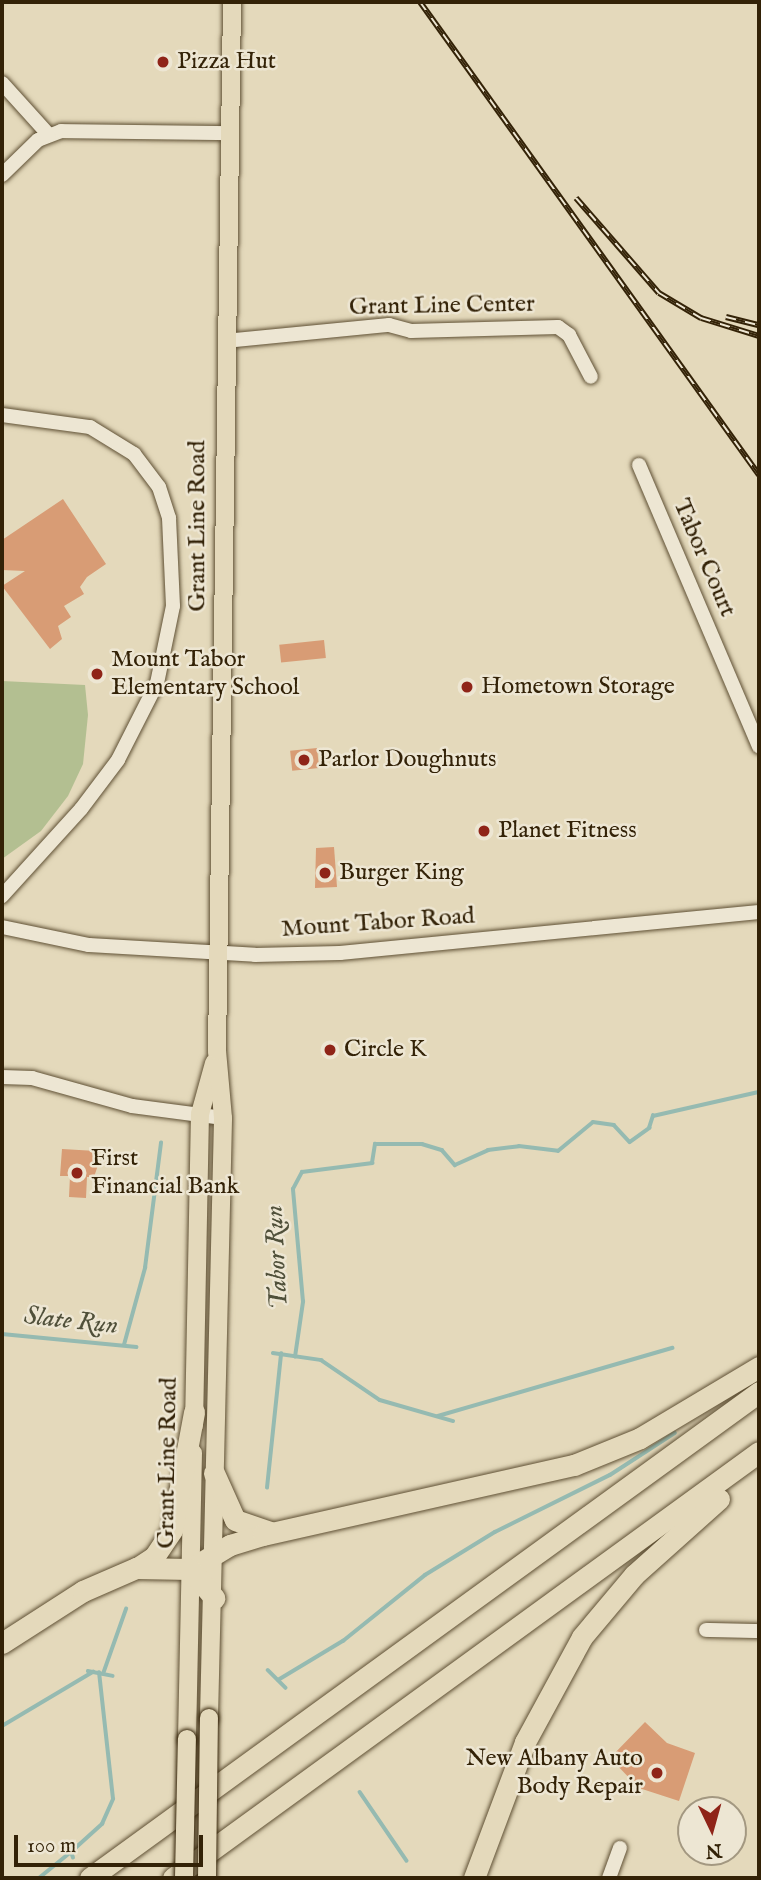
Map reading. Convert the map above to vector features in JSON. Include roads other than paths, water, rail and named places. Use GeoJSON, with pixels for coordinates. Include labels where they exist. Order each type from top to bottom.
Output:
{"type":"FeatureCollection","features":[{"type":"Feature","properties":{"kind":"highway"},"geometry":{"type":"LineString","coordinates":[[136,1568],[190,1569],[212,1556],[286,1530],[574,1465],[640,1438],[759,1367]]}},
{"type":"Feature","properties":{"kind":"highway"},"geometry":{"type":"LineString","coordinates":[[90,1878],[759,1392]]}},
{"type":"Feature","properties":{"kind":"highway"},"geometry":{"type":"LineString","coordinates":[[2,1643],[83,1591],[136,1568],[154,1557],[172,1530],[194,1412]]}},
{"type":"Feature","properties":{"kind":"highway"},"geometry":{"type":"LineString","coordinates":[[173,1878],[759,1452]]}},
{"type":"Feature","properties":{"kind":"highway"},"geometry":{"type":"LineString","coordinates":[[474,1878],[525,1742],[582,1637],[634,1575],[759,1464]]}},
{"type":"Feature","properties":{"kind":"highway"},"geometry":{"type":"LineString","coordinates":[[214,1473],[235,1520],[254,1530],[286,1530]]}},
{"type":"Feature","properties":{"kind":"highway"},"geometry":{"type":"LineString","coordinates":[[190,1569],[214,1598]]}},
{"type":"Feature","properties":{"kind":"main road","name":"Grant Line Road"},"geometry":{"type":"LineString","coordinates":[[207,1878],[223,1118],[217,1051],[221,950],[225,341],[232,2]]}},
{"type":"Feature","properties":{"kind":"main road","name":"Grant Line Road"},"geometry":{"type":"LineString","coordinates":[[184,1878],[200,1114],[217,1051]]}},
{"type":"Feature","properties":{"kind":"street"},"geometry":{"type":"LineString","coordinates":[[2,83],[49,135]]}},
{"type":"Feature","properties":{"kind":"street"},"geometry":{"type":"LineString","coordinates":[[2,175],[49,135],[73,129],[229,133]]}},
{"type":"Feature","properties":{"kind":"street","name":"Grant Line Center"},"geometry":{"type":"LineString","coordinates":[[225,341],[389,325],[411,331],[558,327],[569,335],[591,377]]}},
{"type":"Feature","properties":{"kind":"street"},"geometry":{"type":"LineString","coordinates":[[2,415],[81,424],[113,437],[134,454],[159,487],[169,518],[173,606],[158,683],[118,760],[82,809],[2,896]]}},
{"type":"Feature","properties":{"kind":"street","name":"Tabor Court"},"geometry":{"type":"LineString","coordinates":[[639,465],[759,746]]}},
{"type":"Feature","properties":{"kind":"street","name":"Mount Tabor Road"},"geometry":{"type":"LineString","coordinates":[[2,927],[89,945],[340,953],[759,912]]}},
{"type":"Feature","properties":{"kind":"street"},"geometry":{"type":"LineString","coordinates":[[2,1077],[32,1078],[132,1106],[223,1118]]}},
{"type":"Feature","properties":{"kind":"street"},"geometry":{"type":"LineString","coordinates":[[706,1630],[759,1631]]}},
{"type":"Feature","properties":{"kind":"street"},"geometry":{"type":"LineString","coordinates":[[609,1878],[620,1848]]}},
{"type":"Feature","properties":{"kind":"waterway","name":"Tabor Run"},"geometry":{"type":"LineString","coordinates":[[295,1357],[303,1302],[293,1189],[302,1172],[372,1163],[375,1144],[422,1144],[442,1150],[455,1165],[488,1150],[519,1146],[558,1151],[593,1122],[614,1125],[630,1142],[649,1128],[653,1116],[759,1092]]}},
{"type":"Feature","properties":{"kind":"waterway"},"geometry":{"type":"LineString","coordinates":[[124,1345],[145,1268],[161,1143]]}},
{"type":"Feature","properties":{"kind":"waterway","name":"Slate Run"},"geometry":{"type":"LineString","coordinates":[[2,1334],[136,1347]]}},
{"type":"Feature","properties":{"kind":"waterway"},"geometry":{"type":"LineString","coordinates":[[438,1416],[672,1348]]}},
{"type":"Feature","properties":{"kind":"waterway","name":"Slate Run"},"geometry":{"type":"LineString","coordinates":[[273,1353],[321,1360],[380,1400],[453,1421]]}},
{"type":"Feature","properties":{"kind":"waterway"},"geometry":{"type":"LineString","coordinates":[[267,1488],[281,1354]]}},
{"type":"Feature","properties":{"kind":"waterway"},"geometry":{"type":"LineString","coordinates":[[278,1680],[343,1641],[425,1575],[495,1532],[610,1475],[675,1433]]}},
{"type":"Feature","properties":{"kind":"waterway"},"geometry":{"type":"LineString","coordinates":[[103,1674],[126,1609]]}},
{"type":"Feature","properties":{"kind":"waterway"},"geometry":{"type":"LineString","coordinates":[[268,1670],[286,1688]]}},
{"type":"Feature","properties":{"kind":"waterway"},"geometry":{"type":"LineString","coordinates":[[88,1671],[113,1676]]}},
{"type":"Feature","properties":{"kind":"waterway"},"geometry":{"type":"LineString","coordinates":[[2,1726],[93,1672]]}},
{"type":"Feature","properties":{"kind":"waterway"},"geometry":{"type":"LineString","coordinates":[[73,1858],[71,1852],[102,1824],[113,1799],[99,1673]]}},
{"type":"Feature","properties":{"kind":"waterway"},"geometry":{"type":"LineString","coordinates":[[360,1792],[407,1861]]}},
{"type":"Feature","properties":{"kind":"waterway"},"geometry":{"type":"LineString","coordinates":[[39,1878],[71,1852]]}},
{"type":"Feature","properties":{"kind":"railway"},"geometry":{"type":"LineString","coordinates":[[420,2],[759,475]]}},
{"type":"Feature","properties":{"kind":"railway"},"geometry":{"type":"LineString","coordinates":[[576,198],[659,293],[701,318],[759,336]]}},
{"type":"Feature","properties":{"kind":"railway"},"geometry":{"type":"LineString","coordinates":[[726,317],[759,325]]}},
{"type":"Feature","properties":{"kind":"place","name":"Pizza Hut"},"geometry":{"type":"Point","coordinates":[163,62]}},
{"type":"Feature","properties":{"kind":"place","name":"Mount Tabor Elementary School"},"geometry":{"type":"Point","coordinates":[97,674]}},
{"type":"Feature","properties":{"kind":"place","name":"Hometown Storage"},"geometry":{"type":"Point","coordinates":[467,687]}},
{"type":"Feature","properties":{"kind":"place","name":"Parlor Doughnuts"},"geometry":{"type":"Point","coordinates":[304,760]}},
{"type":"Feature","properties":{"kind":"place","name":"Planet Fitness"},"geometry":{"type":"Point","coordinates":[484,831]}},
{"type":"Feature","properties":{"kind":"place","name":"Burger King"},"geometry":{"type":"Point","coordinates":[325,873]}},
{"type":"Feature","properties":{"kind":"place","name":"Circle K"},"geometry":{"type":"Point","coordinates":[330,1050]}},
{"type":"Feature","properties":{"kind":"place","name":"First Financial Bank"},"geometry":{"type":"Point","coordinates":[77,1173]}},
{"type":"Feature","properties":{"kind":"place","name":"New Albany Auto Body Repair"},"geometry":{"type":"Point","coordinates":[657,1773]}}]}
